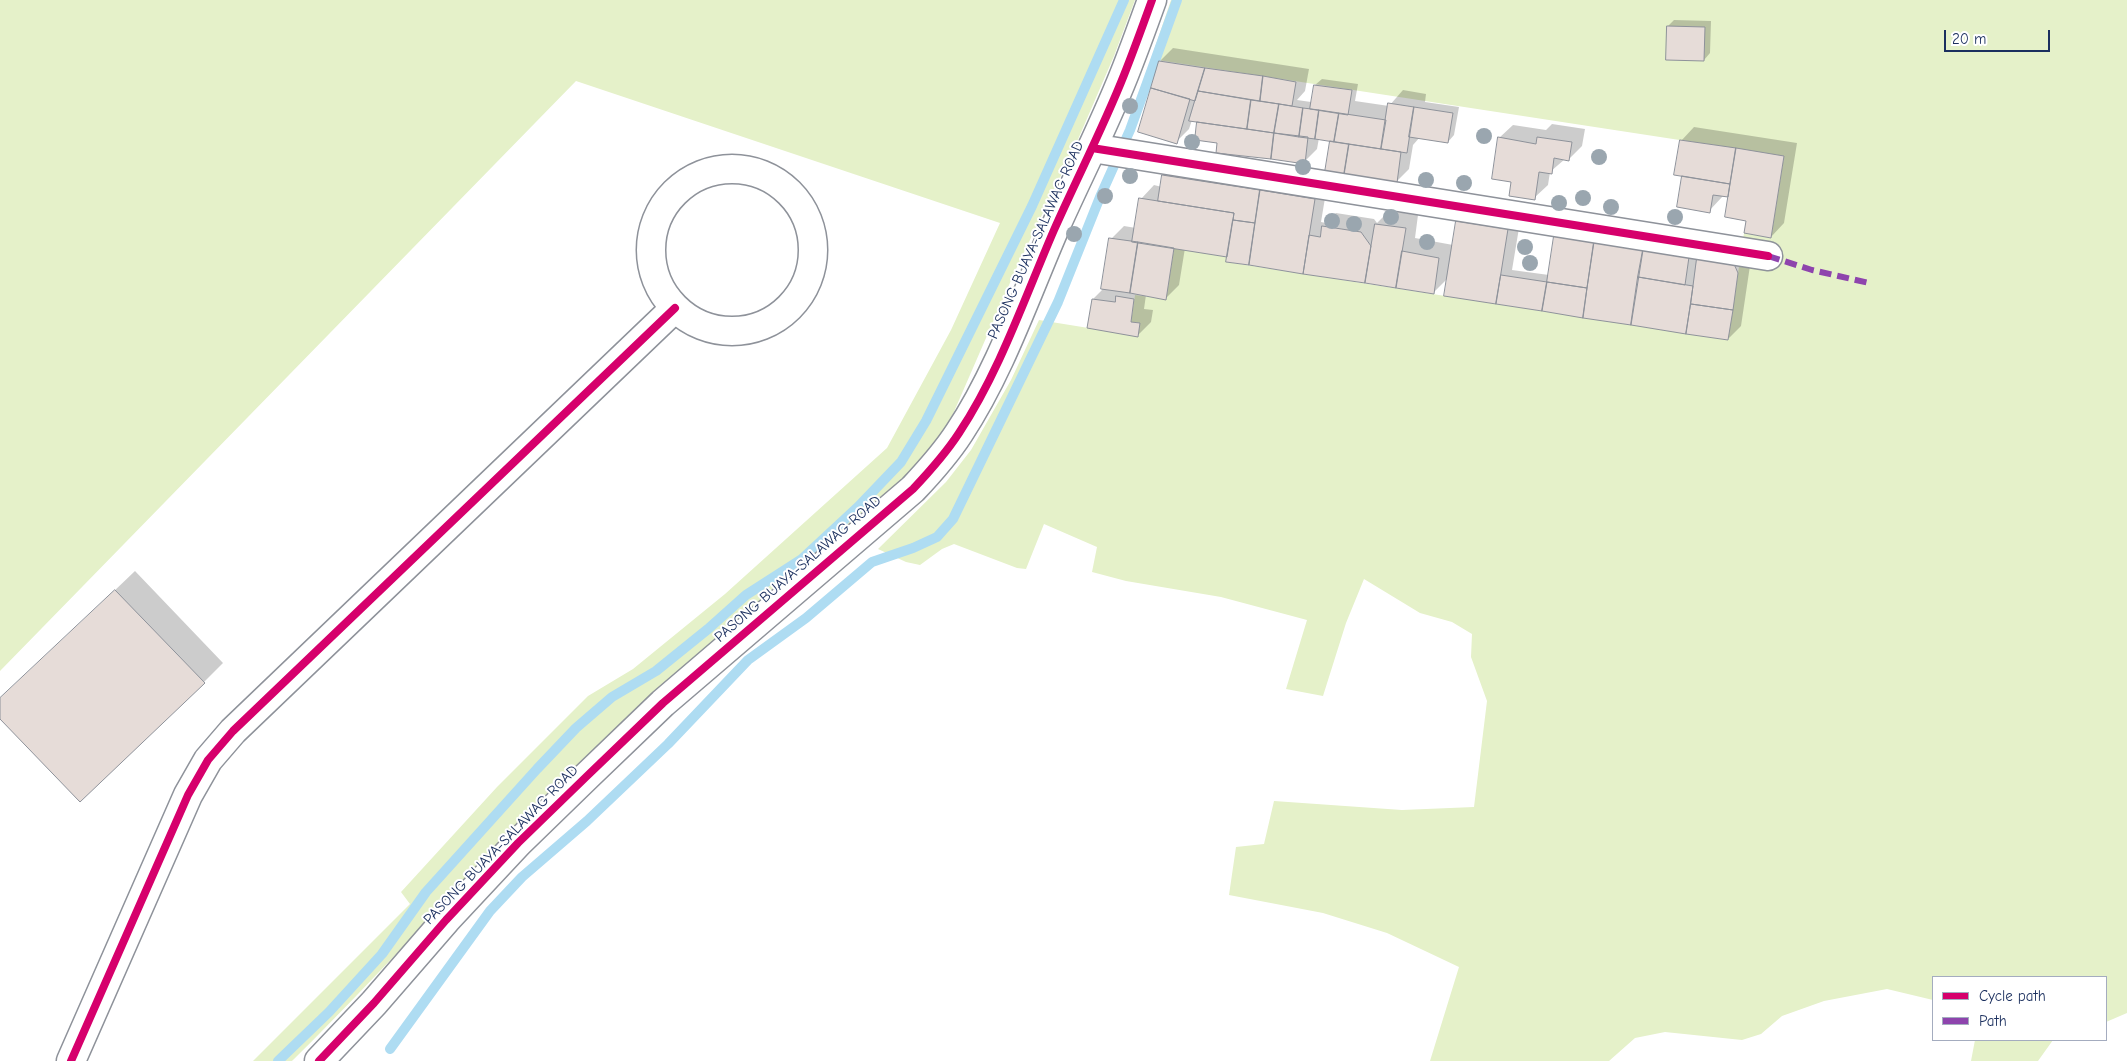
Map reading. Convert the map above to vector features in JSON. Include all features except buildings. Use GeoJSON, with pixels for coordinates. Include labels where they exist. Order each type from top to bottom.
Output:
{"type":"FeatureCollection","features":[{"type":"Feature","properties":{"kind":"street","name":"PASONG BUAYA-SALAWAG ROAD"},"geometry":{"type":"LineString","coordinates":[[319,1061],[374,1003],[446,920],[492,871],[587,776],[663,703],[913,489],[934,467],[959,432],[986,385],[1125,74],[1152,0]]}},
{"type":"Feature","properties":{"kind":"street"},"geometry":{"type":"LineString","coordinates":[[1092,148],[1768,256]]}},
{"type":"Feature","properties":{"kind":"street"},"geometry":{"type":"LineString","coordinates":[[728,169],[755,172],[779,184],[798,203],[810,227],[814,253],[809,280],[795,303],[775,320],[750,330],[723,331],[697,324],[675,308],[659,287],[651,261],[652,234],[661,210],[678,189],[702,175],[728,169]]}},
{"type":"Feature","properties":{"kind":"street"},"geometry":{"type":"LineString","coordinates":[[71,1061],[188,795],[208,760],[233,731],[675,308]]}},
{"type":"Feature","properties":{"kind":"green space"},"geometry":{"type":"Polygon","coordinates":[[[0,0],[1135,0],[1114,56],[1076,144],[1016,269],[953,414],[931,451],[900,484],[694,657],[584,758],[292,1061],[253,1061],[410,904],[401,892],[497,787],[588,696],[633,669],[725,594],[887,448],[951,330],[1000,223],[576,81],[0,671],[0,0]]]}},
{"type":"Feature","properties":{"kind":"green space"},"geometry":{"type":"Polygon","coordinates":[[[1171,0],[2127,0],[2127,1013],[2107,1022],[2107,976],[1932,976],[1932,1000],[1887,989],[1824,1001],[1782,1016],[1761,1034],[1742,1040],[1665,1032],[1635,1038],[1609,1061],[1430,1061],[1459,967],[1387,933],[1323,913],[1229,895],[1236,847],[1264,844],[1274,801],[1402,810],[1474,807],[1487,701],[1471,657],[1472,634],[1452,622],[1420,613],[1364,579],[1346,623],[1323,696],[1286,689],[1307,620],[1221,597],[1126,581],[1092,572],[1097,547],[1044,524],[1026,569],[1017,568],[954,544],[942,549],[920,565],[906,562],[878,549],[946,482],[971,450],[1011,380],[1039,320],[1138,336],[1140,323],[1131,322],[1135,295],[1166,299],[1174,248],[1227,257],[1227,262],[1728,340],[1744,233],[1771,238],[1784,156],[1151,59],[1171,0]]]}},
{"type":"Feature","properties":{"kind":"green space"},"geometry":{"type":"Polygon","coordinates":[[[1975,1041],[2052,1041],[2038,1061],[1971,1061],[1975,1041]]]}},
{"type":"Feature","properties":{"kind":"waterway"},"geometry":{"type":"LineString","coordinates":[[278,1061],[329,1012],[382,954],[426,892],[576,728],[612,697],[656,671],[746,595],[802,559],[858,507],[901,462],[926,421],[1032,206],[1124,0]]}},
{"type":"Feature","properties":{"kind":"waterway"},"geometry":{"type":"LineString","coordinates":[[390,1049],[490,911],[522,877],[587,821],[668,744],[748,660],[806,618],[872,562],[913,548],[937,537],[953,519],[1058,302],[1100,197],[1130,130],[1177,0]]}},
{"type":"Feature","properties":{"kind":"marked path"},"geometry":{"type":"LineString","coordinates":[[1768,256],[1812,270],[1869,283]]}},
{"type":"Feature","properties":{"kind":"cycle path"},"geometry":{"type":"LineString","coordinates":[[319,1061],[374,1003],[446,920],[518,843],[663,703],[913,489],[943,455],[973,410],[999,360],[1054,230],[1116,95],[1152,0]]}},
{"type":"Feature","properties":{"kind":"cycle path"},"geometry":{"type":"LineString","coordinates":[[1092,148],[1768,256]]}},
{"type":"Feature","properties":{"kind":"cycle path"},"geometry":{"type":"LineString","coordinates":[[71,1061],[188,795],[208,760],[233,731],[675,308]]}}]}
